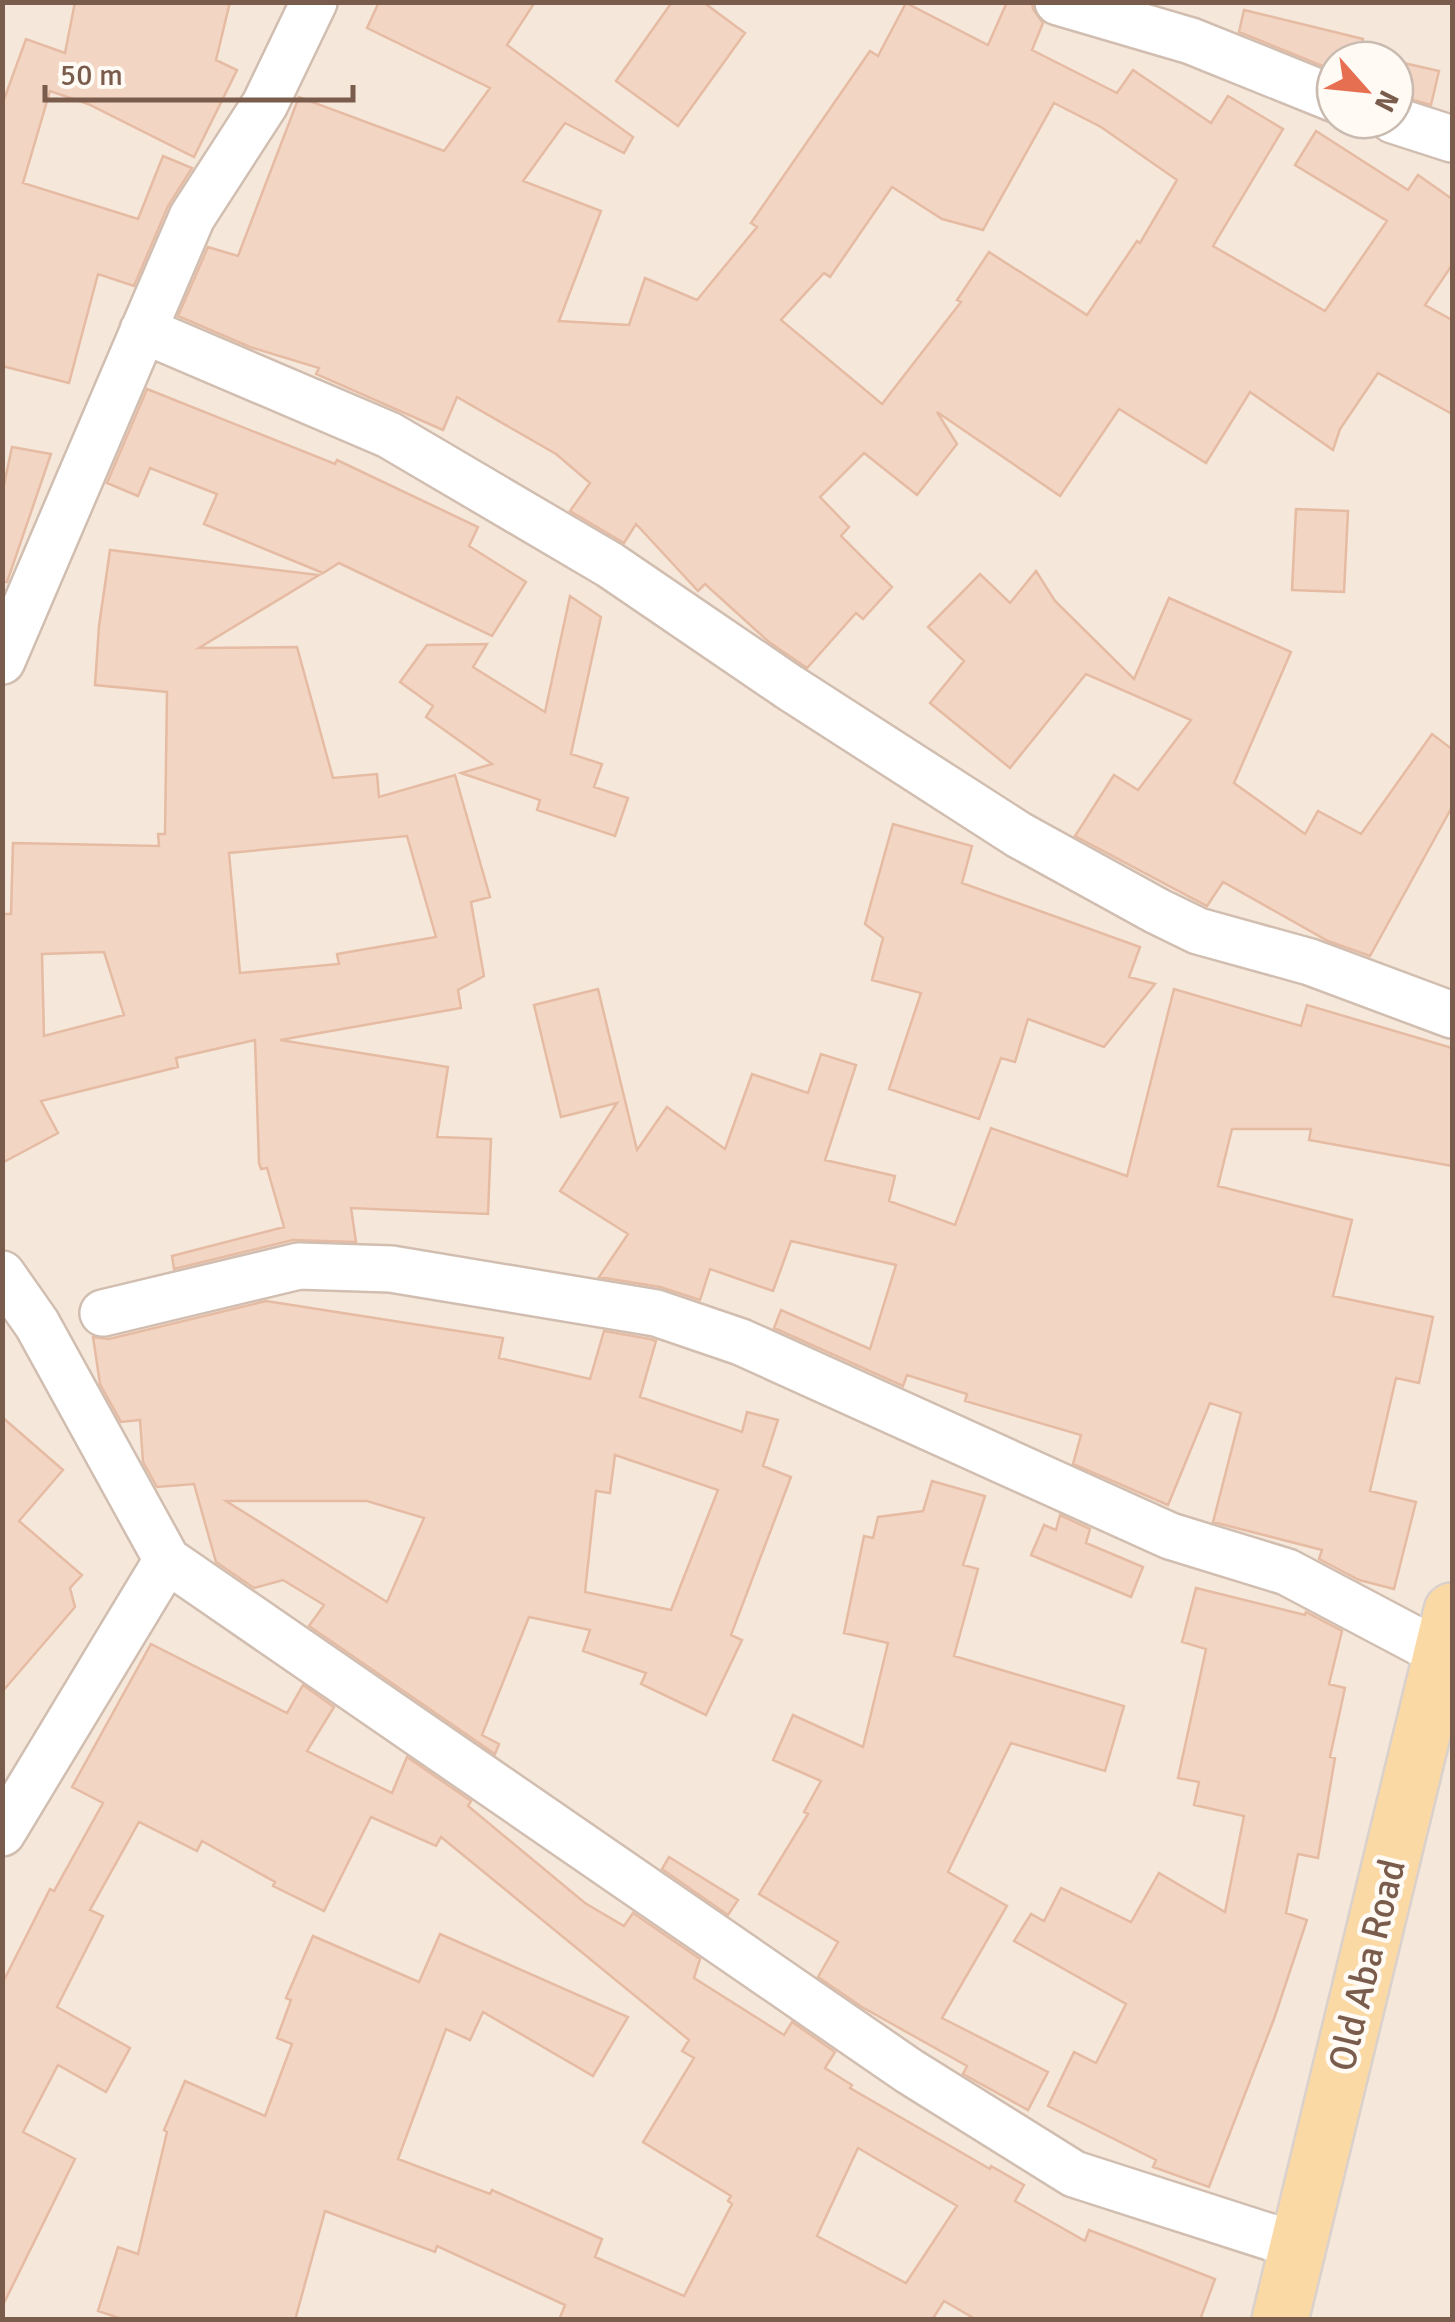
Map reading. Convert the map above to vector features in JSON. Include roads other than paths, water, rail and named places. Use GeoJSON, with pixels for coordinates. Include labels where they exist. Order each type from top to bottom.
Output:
{"type":"FeatureCollection","features":[{"type":"Feature","properties":{"kind":"main road","name":"Old Aba Road"},"geometry":{"type":"LineString","coordinates":[[1280,2320],[1449,1640]]}},
{"type":"Feature","properties":{"kind":"street"},"geometry":{"type":"LineString","coordinates":[[2,661],[192,217],[265,104],[314,2]]}},
{"type":"Feature","properties":{"kind":"street"},"geometry":{"type":"LineString","coordinates":[[1058,2],[1191,41],[1315,90]]}},
{"type":"Feature","properties":{"kind":"street"},"geometry":{"type":"LineString","coordinates":[[1415,127],[1452,139]]}},
{"type":"Feature","properties":{"kind":"street"},"geometry":{"type":"LineString","coordinates":[[144,330],[389,435],[610,565],[789,687],[1019,835],[1157,910],[1198,931],[1310,962],[1452,1015]]}},
{"type":"Feature","properties":{"kind":"street"},"geometry":{"type":"LineString","coordinates":[[103,1313],[299,1266],[392,1269],[656,1313],[741,1342],[1170,1536],[1288,1572],[1449,1640]]}},
{"type":"Feature","properties":{"kind":"street"},"geometry":{"type":"LineString","coordinates":[[2,1274],[37,1324],[167,1560],[909,2070],[1074,2174],[1298,2246]]}},
{"type":"Feature","properties":{"kind":"street"},"geometry":{"type":"LineString","coordinates":[[2,1283],[86,1414]]}},
{"type":"Feature","properties":{"kind":"street"},"geometry":{"type":"LineString","coordinates":[[2,1833],[167,1560]]}}]}
